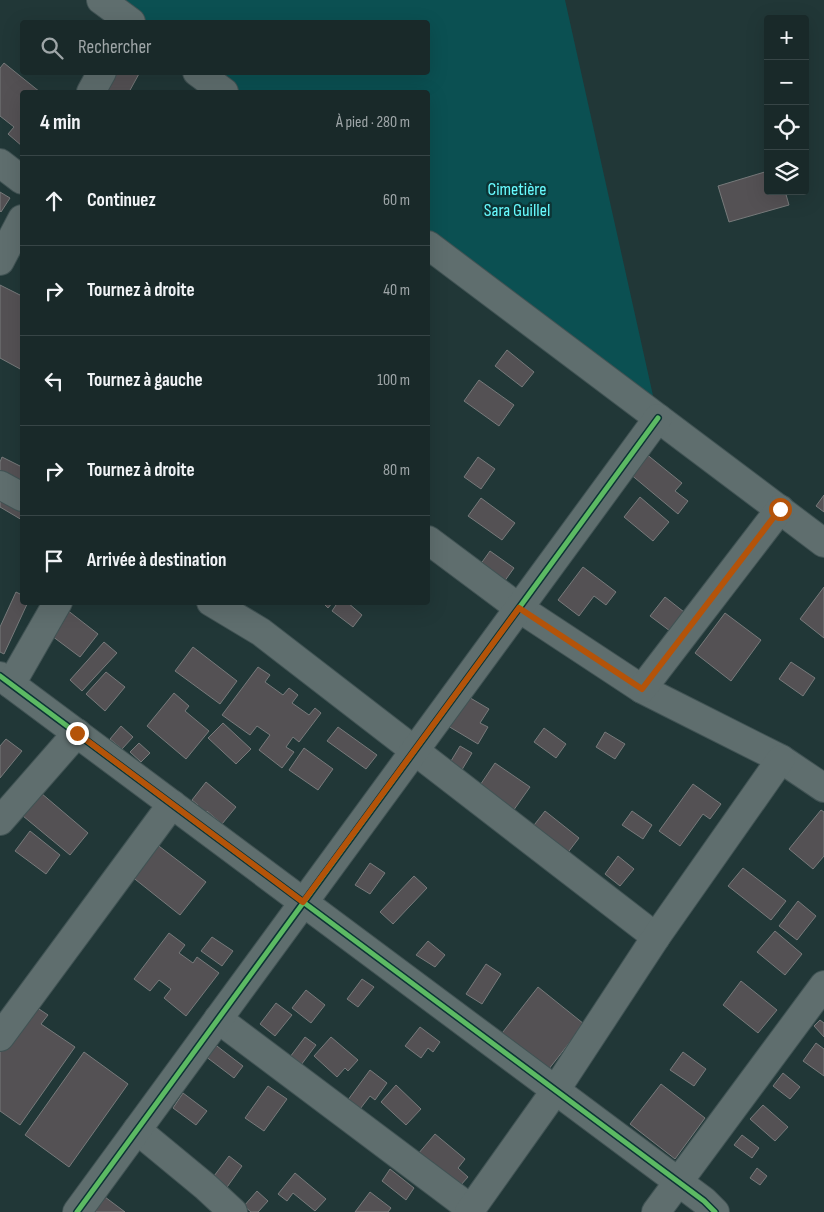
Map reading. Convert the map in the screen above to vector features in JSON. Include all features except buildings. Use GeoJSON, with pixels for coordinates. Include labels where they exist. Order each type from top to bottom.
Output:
{"type":"FeatureCollection","features":[{"type":"Feature","properties":{"kind":"street"},"geometry":{"type":"LineString","coordinates":[[101,0],[127,20]]}},
{"type":"Feature","properties":{"kind":"street"},"geometry":{"type":"LineString","coordinates":[[92,90],[100,75]]}},
{"type":"Feature","properties":{"kind":"street"},"geometry":{"type":"LineString","coordinates":[[201,75],[221,90]]}},
{"type":"Feature","properties":{"kind":"street"},"geometry":{"type":"LineString","coordinates":[[0,163],[20,178]]}},
{"type":"Feature","properties":{"kind":"street"},"geometry":{"type":"LineString","coordinates":[[0,261],[20,223]]}},
{"type":"Feature","properties":{"kind":"street"},"geometry":{"type":"LineString","coordinates":[[430,247],[824,543]]}},
{"type":"Feature","properties":{"kind":"street"},"geometry":{"type":"LineString","coordinates":[[77,1212],[658,418]]}},
{"type":"Feature","properties":{"kind":"street"},"geometry":{"type":"LineString","coordinates":[[0,485],[20,496]]}},
{"type":"Feature","properties":{"kind":"street"},"geometry":{"type":"LineString","coordinates":[[642,689],[780,509]]}},
{"type":"Feature","properties":{"kind":"street"},"geometry":{"type":"LineString","coordinates":[[430,541],[519,608],[642,689],[781,759],[824,788]]}},
{"type":"Feature","properties":{"kind":"street"},"geometry":{"type":"LineString","coordinates":[[56,605],[5,680],[716,1212]]}},
{"type":"Feature","properties":{"kind":"street"},"geometry":{"type":"LineString","coordinates":[[216,605],[261,632],[656,937]]}},
{"type":"Feature","properties":{"kind":"street"},"geometry":{"type":"LineString","coordinates":[[0,821],[77,733]]}},
{"type":"Feature","properties":{"kind":"street"},"geometry":{"type":"LineString","coordinates":[[218,1019],[470,1211],[555,1090],[656,937],[781,759]]}},
{"type":"Feature","properties":{"kind":"street"},"geometry":{"type":"LineString","coordinates":[[0,1037],[172,804]]}},
{"type":"Feature","properties":{"kind":"street"},"geometry":{"type":"LineString","coordinates":[[656,1212],[824,985]]}},
{"type":"Feature","properties":{"kind":"street"},"geometry":{"type":"LineString","coordinates":[[137,1130],[206,1187],[232,1212]]}},
{"type":"Feature","properties":{"kind":"green space","name":"Cimetière Sara Guillel"},"geometry":{"type":"Polygon","coordinates":[[[101,0],[565,0],[658,418],[430,247],[430,90],[221,90],[200,75],[430,75],[430,20],[128,20],[101,0]]]}},
{"type":"Feature","properties":{"kind":"cycle path"},"geometry":{"type":"LineString","coordinates":[[77,1212],[658,418]]}},
{"type":"Feature","properties":{"kind":"cycle path"},"geometry":{"type":"LineString","coordinates":[[0,676],[704,1201],[715,1212]]}},
{"type":"Feature","properties":{"kind":"route"},"geometry":{"type":"LineString","coordinates":[[77,733],[303,902],[519,608],[642,689],[780,509]]}}]}
